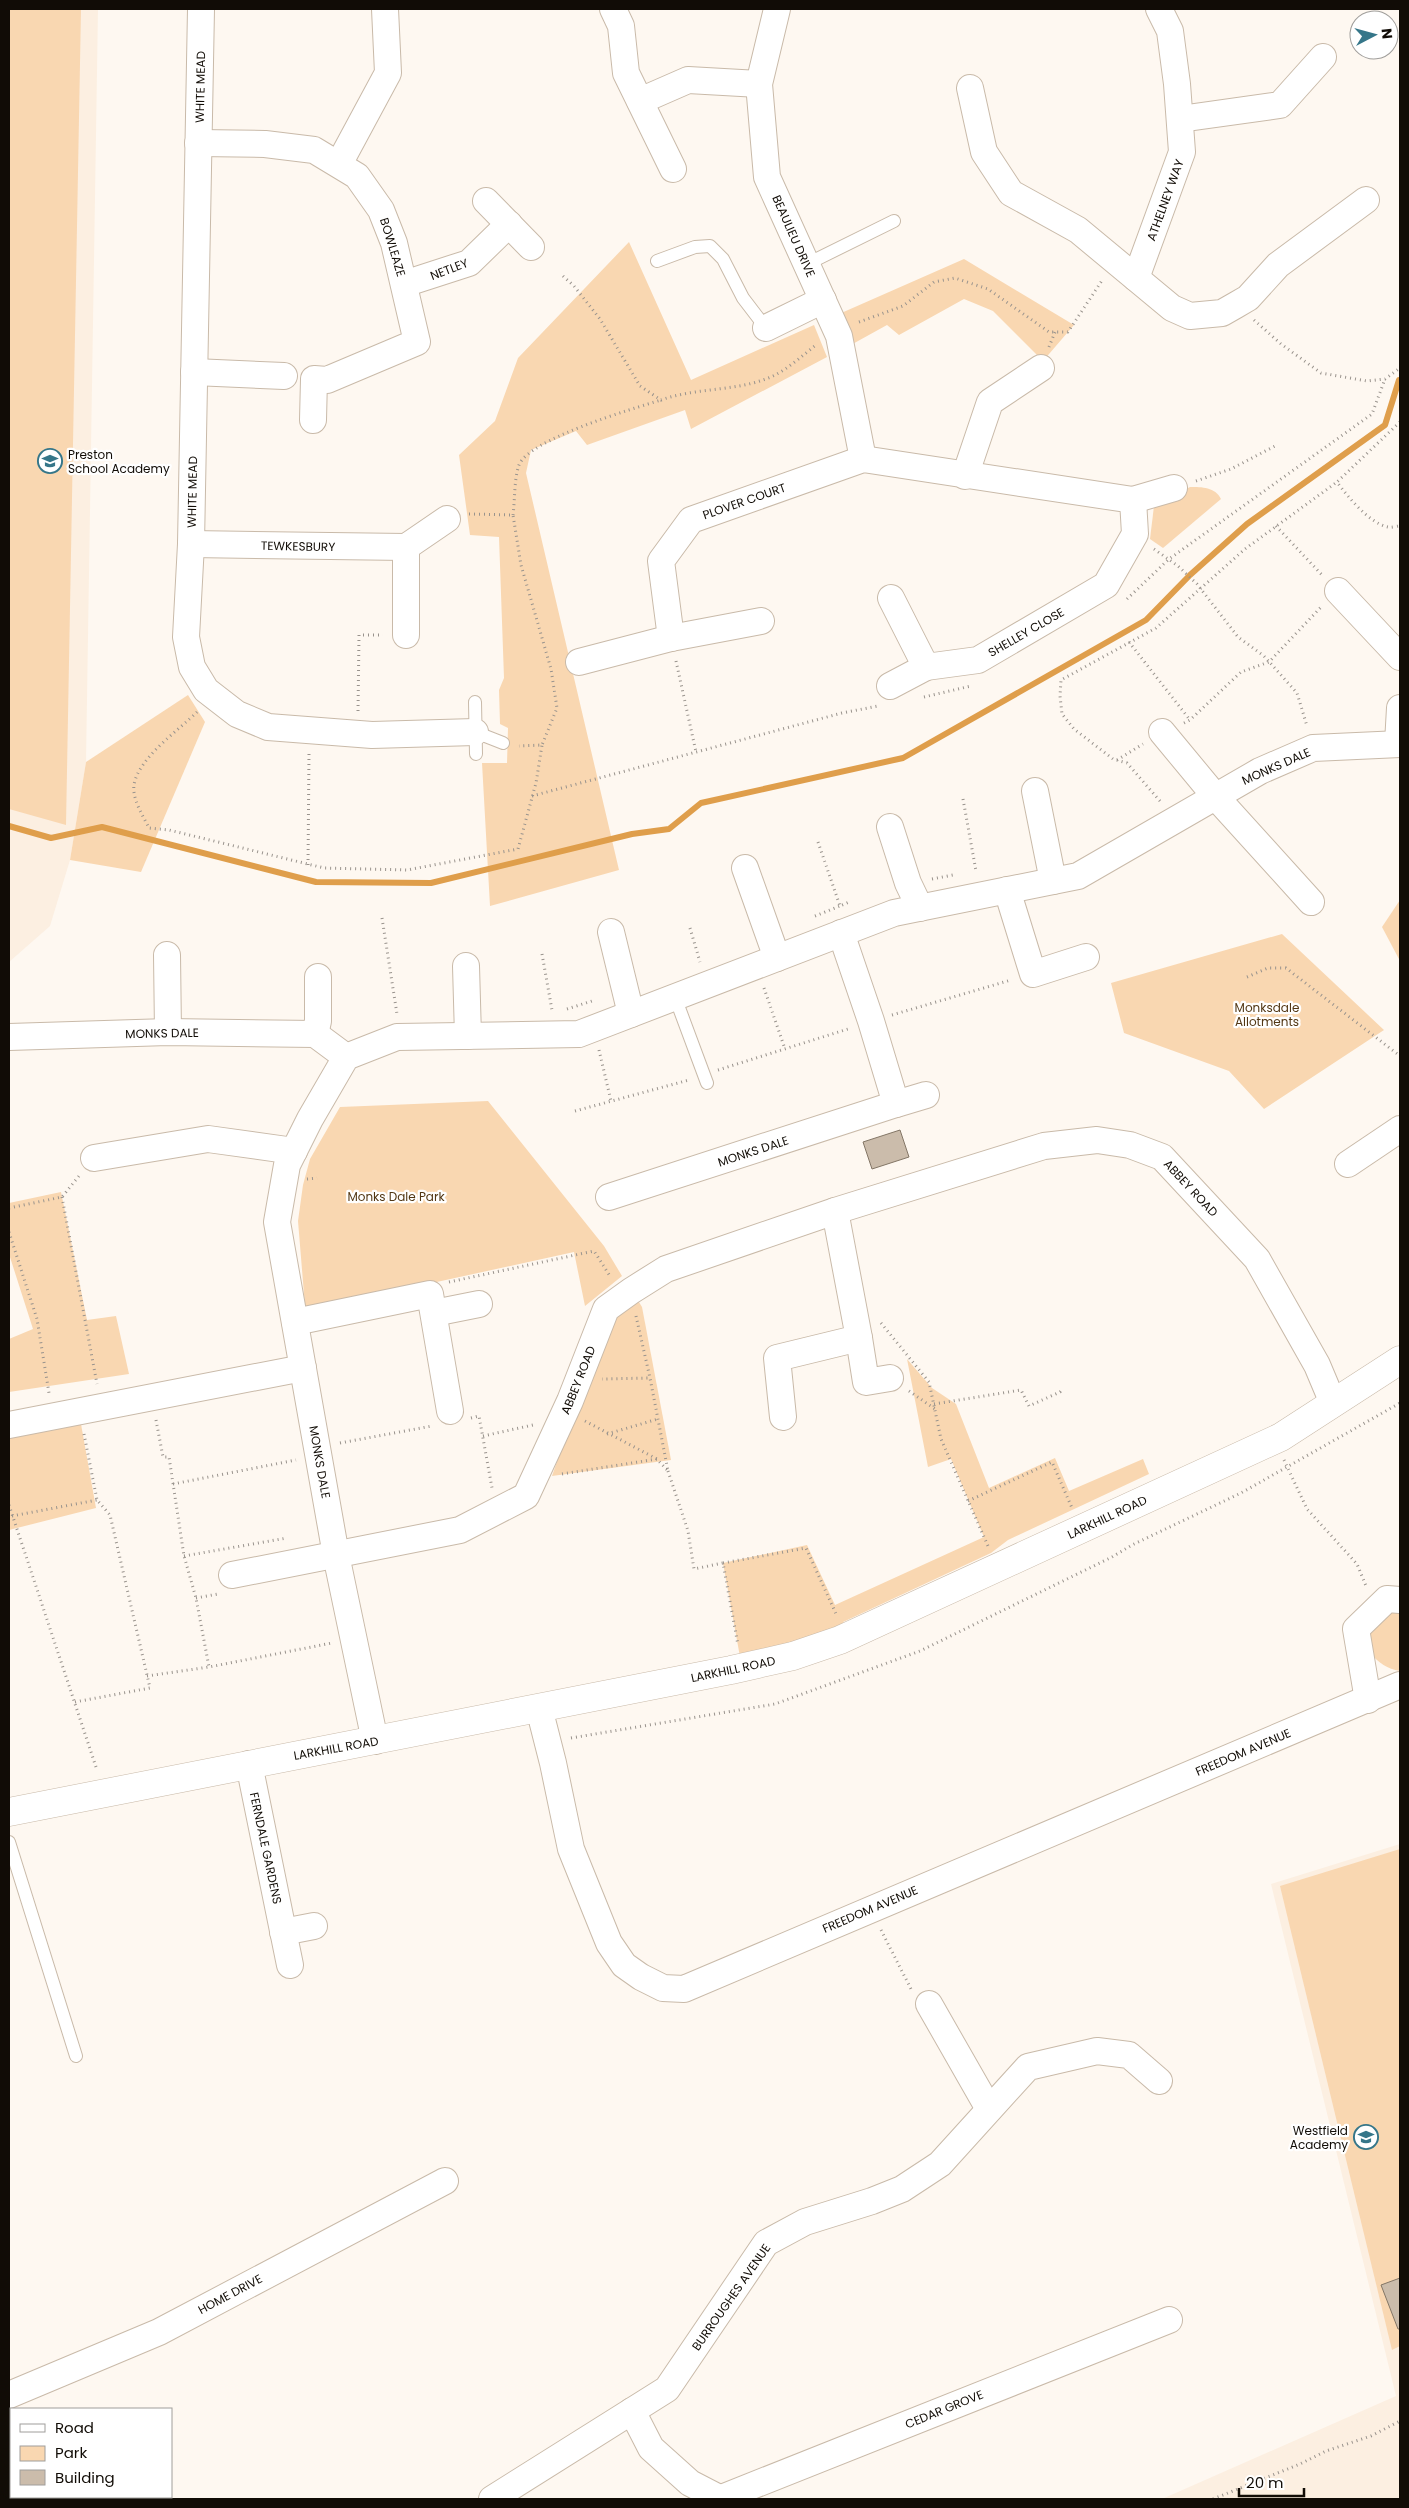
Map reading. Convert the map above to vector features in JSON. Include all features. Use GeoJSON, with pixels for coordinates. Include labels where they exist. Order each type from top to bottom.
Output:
{"type":"FeatureCollection","features":[{"type":"Feature","properties":{"kind":"street","name":"WHITE MEAD"},"geometry":{"type":"LineString","coordinates":[[201,9],[191,544],[186,636],[192,667],[206,690],[237,714],[268,727],[475,743]]}},
{"type":"Feature","properties":{"kind":"street"},"geometry":{"type":"LineString","coordinates":[[339,164],[388,73],[385,9]]}},
{"type":"Feature","properties":{"kind":"street"},"geometry":{"type":"LineString","coordinates":[[614,9],[621,26],[626,73],[673,169]]}},
{"type":"Feature","properties":{"kind":"street","name":"BEAULIEU DRIVE"},"geometry":{"type":"LineString","coordinates":[[777,9],[759,84],[767,177],[839,336],[864,459]]}},
{"type":"Feature","properties":{"kind":"street","name":"ATHELNEY WAY"},"geometry":{"type":"LineString","coordinates":[[1136,278],[1182,152],[1170,31],[1159,9]]}},
{"type":"Feature","properties":{"kind":"street"},"geometry":{"type":"LineString","coordinates":[[1180,119],[1280,106],[1323,57]]}},
{"type":"Feature","properties":{"kind":"street"},"geometry":{"type":"LineString","coordinates":[[640,101],[688,80],[759,84]]}},
{"type":"Feature","properties":{"kind":"street"},"geometry":{"type":"LineString","coordinates":[[970,88],[984,152],[1011,193],[1078,230],[1172,308],[1190,316],[1222,313],[1248,298],[1278,265],[1366,200]]}},
{"type":"Feature","properties":{"kind":"street","name":"BOWLEAZE"},"geometry":{"type":"LineString","coordinates":[[198,143],[265,144],[314,150],[357,176],[381,210],[394,243],[417,342],[327,380],[300,378]]}},
{"type":"Feature","properties":{"kind":"street"},"geometry":{"type":"LineString","coordinates":[[486,201],[531,247]]}},
{"type":"Feature","properties":{"kind":"street","name":"NETLEY"},"geometry":{"type":"LineString","coordinates":[[404,284],[469,263],[509,224]]}},
{"type":"Feature","properties":{"kind":"street"},"geometry":{"type":"LineString","coordinates":[[766,328],[823,300]]}},
{"type":"Feature","properties":{"kind":"street"},"geometry":{"type":"LineString","coordinates":[[965,476],[990,402],[1041,368]]}},
{"type":"Feature","properties":{"kind":"street"},"geometry":{"type":"LineString","coordinates":[[194,372],[300,378],[313,420]]}},
{"type":"Feature","properties":{"kind":"street"},"geometry":{"type":"LineString","coordinates":[[864,459],[965,476],[1133,500],[1174,488]]}},
{"type":"Feature","properties":{"kind":"street","name":"PLOVER COURT"},"geometry":{"type":"LineString","coordinates":[[671,638],[660,561],[691,520],[864,459]]}},
{"type":"Feature","properties":{"kind":"street"},"geometry":{"type":"LineString","coordinates":[[1133,500],[1135,534]]}},
{"type":"Feature","properties":{"kind":"street"},"geometry":{"type":"LineString","coordinates":[[406,635],[406,547],[447,519]]}},
{"type":"Feature","properties":{"kind":"street","name":"SHELLEY CLOSE"},"geometry":{"type":"LineString","coordinates":[[926,667],[978,660],[1106,585],[1135,534]]}},
{"type":"Feature","properties":{"kind":"street","name":"TEWKESBURY"},"geometry":{"type":"LineString","coordinates":[[191,544],[406,547]]}},
{"type":"Feature","properties":{"kind":"street"},"geometry":{"type":"LineString","coordinates":[[1338,591],[1400,657]]}},
{"type":"Feature","properties":{"kind":"street"},"geometry":{"type":"LineString","coordinates":[[890,686],[926,667],[892,598]]}},
{"type":"Feature","properties":{"kind":"street"},"geometry":{"type":"LineString","coordinates":[[579,662],[671,638],[762,621]]}},
{"type":"Feature","properties":{"kind":"street"},"geometry":{"type":"LineString","coordinates":[[1399,744],[1400,708]]}},
{"type":"Feature","properties":{"kind":"street"},"geometry":{"type":"LineString","coordinates":[[1162,732],[1215,796],[1312,902]]}},
{"type":"Feature","properties":{"kind":"street","name":"MONKS DALE"},"geometry":{"type":"LineString","coordinates":[[375,1741],[336,1555],[277,1222],[287,1165],[310,1119],[346,1057],[397,1037],[579,1034],[594,1028],[628,1003],[675,997],[894,913],[1078,876],[1175,818],[1260,771],[1314,748],[1399,744]]}},
{"type":"Feature","properties":{"kind":"street"},"geometry":{"type":"LineString","coordinates":[[1035,791],[1053,881]]}},
{"type":"Feature","properties":{"kind":"street"},"geometry":{"type":"LineString","coordinates":[[890,827],[908,883],[920,908]]}},
{"type":"Feature","properties":{"kind":"street"},"geometry":{"type":"LineString","coordinates":[[745,868],[766,962]]}},
{"type":"Feature","properties":{"kind":"street"},"geometry":{"type":"LineString","coordinates":[[1007,890],[1033,974],[1086,957]]}},
{"type":"Feature","properties":{"kind":"street"},"geometry":{"type":"LineString","coordinates":[[611,932],[628,1003]]}},
{"type":"Feature","properties":{"kind":"street"},"geometry":{"type":"LineString","coordinates":[[841,933],[871,1021],[896,1104]]}},
{"type":"Feature","properties":{"kind":"street"},"geometry":{"type":"LineString","coordinates":[[167,956],[168,1032]]}},
{"type":"Feature","properties":{"kind":"street"},"geometry":{"type":"LineString","coordinates":[[466,966],[468,1036]]}},
{"type":"Feature","properties":{"kind":"street"},"geometry":{"type":"LineString","coordinates":[[318,977],[318,1021],[315,1034],[346,1057]]}},
{"type":"Feature","properties":{"kind":"street","name":"MONKS DALE"},"geometry":{"type":"LineString","coordinates":[[9,1037],[168,1032],[315,1034]]}},
{"type":"Feature","properties":{"kind":"street","name":"MONKS DALE"},"geometry":{"type":"LineString","coordinates":[[609,1197],[926,1095]]}},
{"type":"Feature","properties":{"kind":"street"},"geometry":{"type":"LineString","coordinates":[[1348,1164],[1400,1129]]}},
{"type":"Feature","properties":{"kind":"street"},"geometry":{"type":"LineString","coordinates":[[94,1158],[208,1139],[294,1151]]}},
{"type":"Feature","properties":{"kind":"street","name":"ABBEY ROAD"},"geometry":{"type":"LineString","coordinates":[[336,1555],[460,1530],[526,1496],[564,1414],[606,1309],[666,1269],[836,1211],[1044,1146],[1097,1140],[1130,1145],[1162,1157],[1257,1259],[1317,1364],[1333,1403]]}},
{"type":"Feature","properties":{"kind":"street"},"geometry":{"type":"LineString","coordinates":[[836,1211],[859,1338],[878,1380]]}},
{"type":"Feature","properties":{"kind":"street"},"geometry":{"type":"LineString","coordinates":[[295,1322],[432,1304],[479,1304]]}},
{"type":"Feature","properties":{"kind":"street"},"geometry":{"type":"LineString","coordinates":[[432,1304],[451,1416]]}},
{"type":"Feature","properties":{"kind":"street"},"geometry":{"type":"LineString","coordinates":[[783,1417],[776,1358],[859,1338]]}},
{"type":"Feature","properties":{"kind":"street","name":"LARKHILL ROAD"},"geometry":{"type":"LineString","coordinates":[[9,1812],[742,1668],[793,1656],[846,1637],[1276,1439],[1400,1360]]}},
{"type":"Feature","properties":{"kind":"street"},"geometry":{"type":"LineString","coordinates":[[9,1425],[303,1368]]}},
{"type":"Feature","properties":{"kind":"street"},"geometry":{"type":"LineString","coordinates":[[232,1575],[336,1555]]}},
{"type":"Feature","properties":{"kind":"street"},"geometry":{"type":"LineString","coordinates":[[1368,1700],[1356,1629],[1386,1599],[1400,1600]]}},
{"type":"Feature","properties":{"kind":"street","name":"FREEDOM AVENUE"},"geometry":{"type":"LineString","coordinates":[[539,1708],[571,1849],[609,1943],[624,1965],[641,1977],[662,1988],[684,1988],[1400,1685]]}},
{"type":"Feature","properties":{"kind":"street","name":"FERNDALE GARDENS"},"geometry":{"type":"LineString","coordinates":[[249,1764],[290,1965]]}},
{"type":"Feature","properties":{"kind":"street"},"geometry":{"type":"LineString","coordinates":[[283,1932],[314,1926]]}},
{"type":"Feature","properties":{"kind":"street"},"geometry":{"type":"LineString","coordinates":[[929,2004],[989,2109]]}},
{"type":"Feature","properties":{"kind":"street","name":"BURROUGHES AVENUE"},"geometry":{"type":"LineString","coordinates":[[492,2499],[667,2389],[766,2243],[805,2222],[872,2202],[902,2189],[940,2164],[1028,2067],[1097,2051],[1129,2055],[1159,2081]]}},
{"type":"Feature","properties":{"kind":"street","name":"HOME DRIVE"},"geometry":{"type":"LineString","coordinates":[[9,2395],[159,2332],[445,2181]]}},
{"type":"Feature","properties":{"kind":"street","name":"CEDAR GROVE"},"geometry":{"type":"LineString","coordinates":[[719,2499],[1169,2320]]}},
{"type":"Feature","properties":{"kind":"street"},"geometry":{"type":"LineString","coordinates":[[632,2411],[651,2448],[690,2483],[719,2499]]}},
{"type":"Feature","properties":{"kind":"lane"},"geometry":{"type":"LineString","coordinates":[[807,264],[894,221]]}},
{"type":"Feature","properties":{"kind":"lane"},"geometry":{"type":"LineString","coordinates":[[657,261],[695,247],[710,246],[723,259],[744,298],[766,328]]}},
{"type":"Feature","properties":{"kind":"lane"},"geometry":{"type":"LineString","coordinates":[[475,702],[475,743],[503,744]]}},
{"type":"Feature","properties":{"kind":"lane"},"geometry":{"type":"LineString","coordinates":[[675,997],[705,1079]]}},
{"type":"Feature","properties":{"kind":"lane"},"geometry":{"type":"LineString","coordinates":[[9,1842],[76,2056]]}},
{"type":"Feature","properties":{"kind":"path"},"geometry":{"type":"LineString","coordinates":[[214,696],[144,762],[134,785],[138,807],[149,828],[170,830],[324,868],[407,870],[518,849],[532,796],[542,745],[557,708],[551,668],[521,565],[514,515],[520,464],[531,450],[578,428],[661,400],[699,390],[741,386],[773,376],[820,342],[839,336],[852,325],[903,306],[934,282],[955,278],[988,289],[1049,332],[1068,332],[1115,261]]}},
{"type":"Feature","properties":{"kind":"path"},"geometry":{"type":"LineString","coordinates":[[563,276],[574,286],[600,319],[640,386],[661,400]]}},
{"type":"Feature","properties":{"kind":"path"},"geometry":{"type":"LineString","coordinates":[[1236,305],[1281,344],[1321,373],[1367,381],[1385,379],[1400,368]]}},
{"type":"Feature","properties":{"kind":"path"},"geometry":{"type":"LineString","coordinates":[[1169,559],[1372,414],[1385,379]]}},
{"type":"Feature","properties":{"kind":"path"},"geometry":{"type":"LineString","coordinates":[[1175,818],[1127,763],[1117,760],[1074,729],[1062,714],[1061,680],[1156,628],[1245,549],[1337,482],[1400,423]]}},
{"type":"Feature","properties":{"kind":"path"},"geometry":{"type":"LineString","coordinates":[[1174,488],[1231,469],[1275,446]]}},
{"type":"Feature","properties":{"kind":"path"},"geometry":{"type":"LineString","coordinates":[[1337,482],[1351,501],[1368,516],[1388,528],[1400,526]]}},
{"type":"Feature","properties":{"kind":"path"},"geometry":{"type":"LineString","coordinates":[[447,519],[456,514],[514,515]]}},
{"type":"Feature","properties":{"kind":"path"},"geometry":{"type":"LineString","coordinates":[[1117,760],[1162,732],[1190,720],[1241,672],[1269,662],[1338,591],[1276,526]]}},
{"type":"Feature","properties":{"kind":"path"},"geometry":{"type":"LineString","coordinates":[[1135,534],[1178,566],[1197,584],[1238,637],[1269,662],[1297,693],[1314,748]]}},
{"type":"Feature","properties":{"kind":"path"},"geometry":{"type":"LineString","coordinates":[[358,734],[358,635],[406,635]]}},
{"type":"Feature","properties":{"kind":"path"},"geometry":{"type":"LineString","coordinates":[[671,638],[696,752]]}},
{"type":"Feature","properties":{"kind":"path"},"geometry":{"type":"LineString","coordinates":[[1129,642],[1190,720]]}},
{"type":"Feature","properties":{"kind":"path"},"geometry":{"type":"LineString","coordinates":[[532,796],[842,713]]}},
{"type":"Feature","properties":{"kind":"path"},"geometry":{"type":"LineString","coordinates":[[308,865],[309,730]]}},
{"type":"Feature","properties":{"kind":"path"},"geometry":{"type":"LineString","coordinates":[[503,744],[542,745]]}},
{"type":"Feature","properties":{"kind":"path"},"geometry":{"type":"LineString","coordinates":[[963,799],[976,871]]}},
{"type":"Feature","properties":{"kind":"path"},"geometry":{"type":"LineString","coordinates":[[818,842],[840,906],[857,900]]}},
{"type":"Feature","properties":{"kind":"path"},"geometry":{"type":"LineString","coordinates":[[382,918],[396,1014]]}},
{"type":"Feature","properties":{"kind":"path"},"geometry":{"type":"LineString","coordinates":[[690,928],[698,963],[707,959]]}},
{"type":"Feature","properties":{"kind":"path"},"geometry":{"type":"LineString","coordinates":[[542,954],[552,1011],[628,1003]]}},
{"type":"Feature","properties":{"kind":"path"},"geometry":{"type":"LineString","coordinates":[[766,962],[785,1049]]}},
{"type":"Feature","properties":{"kind":"path"},"geometry":{"type":"LineString","coordinates":[[1247,977],[1268,968],[1286,968],[1400,1056]]}},
{"type":"Feature","properties":{"kind":"path"},"geometry":{"type":"LineString","coordinates":[[575,1110],[705,1079],[785,1049],[871,1021],[1033,974]]}},
{"type":"Feature","properties":{"kind":"path"},"geometry":{"type":"LineString","coordinates":[[390,1016],[404,1013]]}},
{"type":"Feature","properties":{"kind":"path"},"geometry":{"type":"LineString","coordinates":[[594,1028],[611,1101]]}},
{"type":"Feature","properties":{"kind":"path"},"geometry":{"type":"LineString","coordinates":[[9,1208],[62,1197],[90,1409],[97,1500],[110,1515],[150,1688],[75,1702]]}},
{"type":"Feature","properties":{"kind":"path"},"geometry":{"type":"LineString","coordinates":[[9,1232],[37,1319],[53,1416]]}},
{"type":"Feature","properties":{"kind":"path"},"geometry":{"type":"LineString","coordinates":[[432,1304],[429,1286],[594,1251],[627,1294],[650,1378],[668,1471],[688,1531],[694,1569],[723,1562],[806,1548],[846,1637]]}},
{"type":"Feature","properties":{"kind":"path"},"geometry":{"type":"LineString","coordinates":[[853,1303],[871,1311],[928,1382],[942,1440],[997,1568]]}},
{"type":"Feature","properties":{"kind":"path"},"geometry":{"type":"LineString","coordinates":[[579,1378],[650,1378]]}},
{"type":"Feature","properties":{"kind":"path"},"geometry":{"type":"LineString","coordinates":[[878,1380],[934,1406],[1021,1390],[1029,1406],[1060,1392],[1063,1388]]}},
{"type":"Feature","properties":{"kind":"path"},"geometry":{"type":"LineString","coordinates":[[483,1436],[564,1414],[657,1459],[668,1471]]}},
{"type":"Feature","properties":{"kind":"path"},"geometry":{"type":"LineString","coordinates":[[173,1484],[318,1451],[451,1416],[479,1416],[496,1511]]}},
{"type":"Feature","properties":{"kind":"path"},"geometry":{"type":"LineString","coordinates":[[606,1434],[658,1419]]}},
{"type":"Feature","properties":{"kind":"path"},"geometry":{"type":"LineString","coordinates":[[1276,1439],[1307,1509],[1360,1570]]}},
{"type":"Feature","properties":{"kind":"path"},"geometry":{"type":"LineString","coordinates":[[534,1478],[657,1459]]}},
{"type":"Feature","properties":{"kind":"path"},"geometry":{"type":"LineString","coordinates":[[968,1501],[1052,1462],[1082,1528]]}},
{"type":"Feature","properties":{"kind":"path"},"geometry":{"type":"LineString","coordinates":[[12,1516],[97,1500]]}},
{"type":"Feature","properties":{"kind":"path"},"geometry":{"type":"LineString","coordinates":[[9,1505],[105,1793]]}},
{"type":"Feature","properties":{"kind":"path"},"geometry":{"type":"LineString","coordinates":[[184,1556],[292,1537]]}},
{"type":"Feature","properties":{"kind":"path"},"geometry":{"type":"LineString","coordinates":[[723,1562],[742,1668]]}},
{"type":"Feature","properties":{"kind":"path"},"geometry":{"type":"LineString","coordinates":[[147,1676],[209,1666]]}},
{"type":"Feature","properties":{"kind":"path"},"geometry":{"type":"LineString","coordinates":[[870,1909],[910,1988],[929,2004]]}},
{"type":"Feature","properties":{"kind":"path"},"geometry":{"type":"LineString","coordinates":[[1213,2499],[1300,2464],[1326,2451],[1371,2436],[1400,2421]]}},
{"type":"Feature","properties":{"kind":"shaded area","name":"Preston School Academy"},"geometry":{"type":"Polygon","coordinates":[[[9,9],[98,9],[86,762],[70,860],[50,926],[9,962],[9,9]]]}},
{"type":"Feature","properties":{"kind":"shaded area","name":"Westfield Academy"},"geometry":{"type":"Polygon","coordinates":[[[1400,1844],[1400,2499],[1162,2499],[1396,2396],[1271,1884],[1400,1844]]]}},
{"type":"Feature","properties":{"kind":"green space","name":"Preston School Academy"},"geometry":{"type":"Polygon","coordinates":[[[9,9],[81,9],[66,825],[9,809],[9,9]]]}},
{"type":"Feature","properties":{"kind":"green space"},"geometry":{"type":"Polygon","coordinates":[[[629,242],[691,380],[814,325],[827,357],[691,429],[685,410],[587,445],[576,431],[531,450],[526,473],[619,870],[490,906],[482,763],[507,763],[508,728],[500,724],[499,690],[504,678],[499,537],[470,535],[459,455],[495,421],[518,358],[629,242]]]}},
{"type":"Feature","properties":{"kind":"green space"},"geometry":{"type":"Polygon","coordinates":[[[964,259],[1074,325],[1043,361],[993,311],[964,299],[899,335],[887,325],[849,346],[839,314],[964,259]]]}},
{"type":"Feature","properties":{"kind":"green space"},"geometry":{"type":"Polygon","coordinates":[[[1190,487],[1212,490],[1221,499],[1163,548],[1150,539],[1154,506],[1190,487]]]}},
{"type":"Feature","properties":{"kind":"green space"},"geometry":{"type":"Polygon","coordinates":[[[188,695],[205,722],[141,872],[70,860],[86,762],[188,695]]]}},
{"type":"Feature","properties":{"kind":"green space"},"geometry":{"type":"Polygon","coordinates":[[[1400,900],[1400,961],[1382,927],[1400,900]]]}},
{"type":"Feature","properties":{"kind":"green space","name":"Monksdale Allotments"},"geometry":{"type":"Polygon","coordinates":[[[1282,934],[1384,1030],[1264,1109],[1229,1071],[1124,1033],[1111,983],[1282,934]]]}},
{"type":"Feature","properties":{"kind":"green space","name":"Monks Dale Park"},"geometry":{"type":"Polygon","coordinates":[[[488,1101],[604,1246],[622,1276],[585,1306],[574,1252],[313,1309],[305,1306],[298,1221],[303,1185],[310,1159],[340,1107],[488,1101]]]}},
{"type":"Feature","properties":{"kind":"green space"},"geometry":{"type":"Polygon","coordinates":[[[61,1192],[87,1320],[116,1316],[129,1374],[9,1392],[9,1339],[33,1329],[9,1254],[9,1203],[61,1192]]]}},
{"type":"Feature","properties":{"kind":"green space"},"geometry":{"type":"Polygon","coordinates":[[[632,1291],[642,1307],[671,1460],[552,1476],[608,1314],[632,1291]]]}},
{"type":"Feature","properties":{"kind":"green space"},"geometry":{"type":"Polygon","coordinates":[[[907,1359],[932,1388],[956,1404],[989,1488],[1055,1458],[1069,1491],[1143,1459],[1149,1474],[1008,1540],[991,1553],[843,1622],[849,1636],[742,1668],[723,1563],[807,1545],[835,1605],[984,1537],[951,1459],[928,1467],[907,1359]]]}},
{"type":"Feature","properties":{"kind":"green space"},"geometry":{"type":"Polygon","coordinates":[[[81,1424],[96,1508],[9,1530],[9,1436],[81,1424]]]}},
{"type":"Feature","properties":{"kind":"green space"},"geometry":{"type":"Polygon","coordinates":[[[1400,1595],[1400,1671],[1384,1665],[1370,1653],[1369,1615],[1400,1595]]]}},
{"type":"Feature","properties":{"kind":"green space","name":"Westfield Academy"},"geometry":{"type":"Polygon","coordinates":[[[1400,1849],[1400,2346],[1392,2350],[1280,1886],[1400,1849]]]}},
{"type":"Feature","properties":{"kind":"building"},"geometry":{"type":"Polygon","coordinates":[[[900,1130],[909,1157],[872,1169],[863,1142],[900,1130]]]}},
{"type":"Feature","properties":{"kind":"building"},"geometry":{"type":"Polygon","coordinates":[[[1400,2278],[1400,2329],[1398,2329],[1381,2285],[1400,2278]]]}},
{"type":"Feature","properties":{"kind":"waterway"},"geometry":{"type":"LineString","coordinates":[[9,826],[51,838],[102,827],[316,882],[431,883],[632,834],[669,829],[701,803],[903,758],[1146,620],[1190,575],[1247,524],[1385,425],[1399,380]]}},
{"type":"Feature","properties":{"kind":"place","name":"Preston School Academy"},"geometry":{"type":"Point","coordinates":[50,461]}},
{"type":"Feature","properties":{"kind":"place","name":"Westfield Academy"},"geometry":{"type":"Point","coordinates":[1366,2137]}}]}
